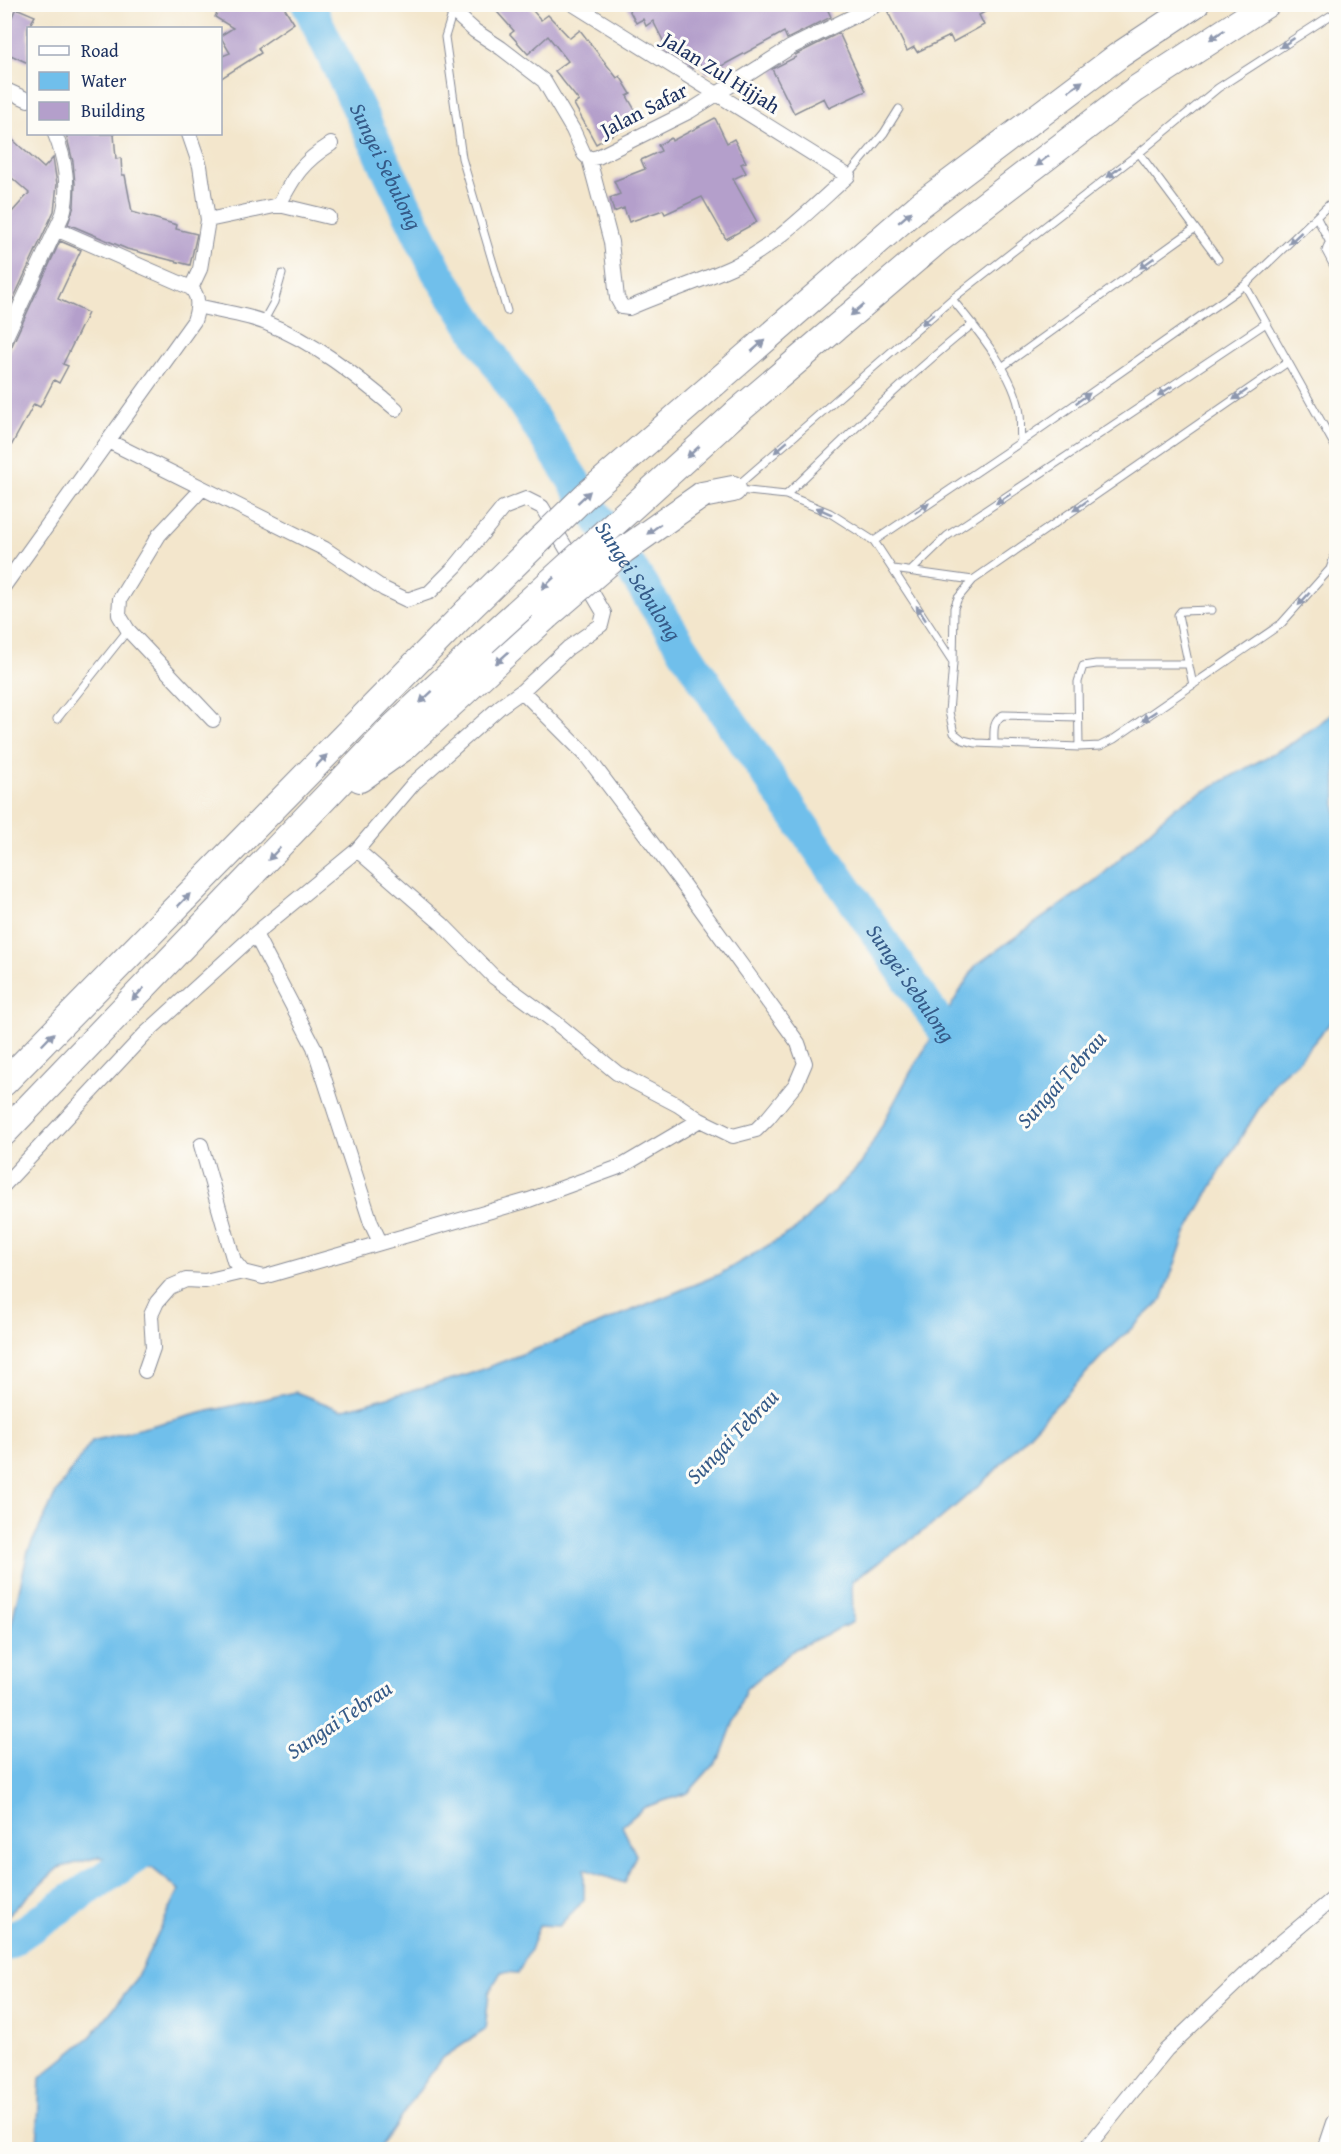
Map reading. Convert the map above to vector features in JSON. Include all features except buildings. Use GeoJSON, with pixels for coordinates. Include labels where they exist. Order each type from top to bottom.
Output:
{"type":"FeatureCollection","features":[{"type":"Feature","properties":{"kind":"highway"},"geometry":{"type":"LineString","coordinates":[[6,1082],[467,611],[586,494],[920,205],[1118,56],[1196,4]]}},
{"type":"Feature","properties":{"kind":"highway"},"geometry":{"type":"LineString","coordinates":[[4,1133],[394,726],[736,413],[954,228],[1137,89],[1267,4]]}},
{"type":"Feature","properties":{"kind":"highway"},"geometry":{"type":"LineString","coordinates":[[314,812],[405,747],[545,618],[624,550],[702,495],[733,489]]}},
{"type":"Feature","properties":{"kind":"street","name":"Jalan Zul Hijjah"},"geometry":{"type":"LineString","coordinates":[[573,4],[848,176]]}},
{"type":"Feature","properties":{"kind":"street","name":"Jalan Safar"},"geometry":{"type":"LineString","coordinates":[[589,159],[598,157],[657,129],[791,47],[878,4]]}},
{"type":"Feature","properties":{"kind":"street"},"geometry":{"type":"LineString","coordinates":[[452,7],[475,31],[544,81],[573,130],[584,154],[589,159],[611,242],[617,298],[622,307],[629,308],[733,266],[787,230],[848,176]]}},
{"type":"Feature","properties":{"kind":"street"},"geometry":{"type":"LineString","coordinates":[[4,89],[27,100]]}},
{"type":"Feature","properties":{"kind":"street"},"geometry":{"type":"LineString","coordinates":[[4,341],[56,229],[66,201],[66,183],[55,135]]}},
{"type":"Feature","properties":{"kind":"street"},"geometry":{"type":"LineString","coordinates":[[189,135],[200,166],[208,220],[200,269],[191,288]]}},
{"type":"Feature","properties":{"kind":"street"},"geometry":{"type":"LineString","coordinates":[[279,205],[296,173],[311,156],[331,144]]}},
{"type":"Feature","properties":{"kind":"street"},"geometry":{"type":"LineString","coordinates":[[208,220],[279,205],[298,208],[329,218]]}},
{"type":"Feature","properties":{"kind":"street"},"geometry":{"type":"LineString","coordinates":[[4,586],[194,321],[198,306],[191,288],[56,229]]}},
{"type":"Feature","properties":{"kind":"street"},"geometry":{"type":"LineString","coordinates":[[198,306],[263,322],[294,336],[349,370],[396,410]]}},
{"type":"Feature","properties":{"kind":"street"},"geometry":{"type":"LineString","coordinates":[[4,1185],[144,1035],[255,934],[357,850],[414,783],[501,706],[522,691],[568,648],[601,625],[604,613],[542,507],[526,499],[503,508],[456,566],[430,592],[407,600],[384,589],[325,549],[108,441]]}},
{"type":"Feature","properties":{"kind":"street"},"geometry":{"type":"LineString","coordinates":[[202,489],[159,535],[120,599],[119,615],[128,630],[213,720]]}},
{"type":"Feature","properties":{"kind":"street"},"geometry":{"type":"LineString","coordinates":[[357,850],[442,924],[494,976],[617,1073],[733,1136],[756,1130],[796,1084],[806,1063],[798,1043],[585,754],[522,691]]}},
{"type":"Feature","properties":{"kind":"street"},"geometry":{"type":"LineString","coordinates":[[255,934],[314,1047],[371,1223],[380,1242]]}},
{"type":"Feature","properties":{"kind":"street"},"geometry":{"type":"LineString","coordinates":[[145,1371],[153,1347],[151,1314],[157,1302],[170,1287],[186,1280],[205,1281],[243,1272],[263,1277],[529,1200],[622,1166],[700,1120]]}},
{"type":"Feature","properties":{"kind":"street"},"geometry":{"type":"LineString","coordinates":[[201,1145],[234,1261],[243,1272]]}},
{"type":"Feature","properties":{"kind":"street"},"geometry":{"type":"LineString","coordinates":[[1085,2150],[1166,2050],[1266,1955],[1336,1896]]}},
{"type":"Feature","properties":{"kind":"street"},"geometry":{"type":"LineString","coordinates":[[1327,2150],[1336,2123]]}},
{"type":"Feature","properties":{"kind":"lane"},"geometry":{"type":"LineString","coordinates":[[452,7],[445,37],[462,158],[507,312]]}},
{"type":"Feature","properties":{"kind":"lane"},"geometry":{"type":"LineString","coordinates":[[733,489],[952,299],[1139,153],[1218,88],[1336,12]]}},
{"type":"Feature","properties":{"kind":"lane"},"geometry":{"type":"LineString","coordinates":[[848,176],[884,133],[899,109]]}},
{"type":"Feature","properties":{"kind":"lane"},"geometry":{"type":"LineString","coordinates":[[1139,153],[1218,260]]}},
{"type":"Feature","properties":{"kind":"lane"},"geometry":{"type":"LineString","coordinates":[[874,541],[1021,442],[1245,285],[1336,198]]}},
{"type":"Feature","properties":{"kind":"lane"},"geometry":{"type":"LineString","coordinates":[[1317,218],[1334,241],[1326,251],[1336,270]]}},
{"type":"Feature","properties":{"kind":"lane"},"geometry":{"type":"LineString","coordinates":[[1002,367],[1194,229]]}},
{"type":"Feature","properties":{"kind":"lane"},"geometry":{"type":"LineString","coordinates":[[263,322],[274,302],[282,274]]}},
{"type":"Feature","properties":{"kind":"lane"},"geometry":{"type":"LineString","coordinates":[[1245,285],[1336,448]]}},
{"type":"Feature","properties":{"kind":"lane"},"geometry":{"type":"LineString","coordinates":[[952,299],[973,324],[1002,367],[1016,398],[1020,414],[1021,442]]}},
{"type":"Feature","properties":{"kind":"lane"},"geometry":{"type":"LineString","coordinates":[[912,570],[947,536],[1266,323]]}},
{"type":"Feature","properties":{"kind":"lane"},"geometry":{"type":"LineString","coordinates":[[786,495],[884,400],[935,354],[973,324]]}},
{"type":"Feature","properties":{"kind":"lane"},"geometry":{"type":"LineString","coordinates":[[1288,362],[973,580],[958,598],[954,608],[949,712],[954,733],[970,742],[1100,746],[1114,739],[1281,624],[1330,569],[1336,551]]}},
{"type":"Feature","properties":{"kind":"lane"},"geometry":{"type":"LineString","coordinates":[[733,489],[786,495],[830,513],[874,541],[953,663]]}},
{"type":"Feature","properties":{"kind":"lane"},"geometry":{"type":"LineString","coordinates":[[893,569],[973,580]]}},
{"type":"Feature","properties":{"kind":"lane"},"geometry":{"type":"LineString","coordinates":[[1194,685],[1178,615],[1181,611],[1187,610],[1212,610]]}},
{"type":"Feature","properties":{"kind":"lane"},"geometry":{"type":"LineString","coordinates":[[57,719],[128,630]]}},
{"type":"Feature","properties":{"kind":"lane"},"geometry":{"type":"LineString","coordinates":[[1079,747],[1078,682],[1083,666],[1188,664]]}},
{"type":"Feature","properties":{"kind":"lane"},"geometry":{"type":"LineString","coordinates":[[994,743],[994,725],[1003,715],[1078,717]]}},
{"type":"Feature","properties":{"kind":"water"},"geometry":{"type":"Polygon","coordinates":[[[1336,711],[1336,1016],[1300,1059],[1278,1078],[1225,1163],[1186,1233],[1162,1300],[1104,1354],[990,1476],[939,1520],[852,1581],[853,1622],[795,1649],[746,1689],[721,1756],[688,1793],[645,1807],[622,1826],[636,1855],[624,1883],[584,1869],[584,1900],[559,1926],[539,1925],[518,1973],[501,1972],[489,1993],[485,2030],[441,2059],[379,2149],[37,2149],[40,2078],[91,2036],[134,1983],[179,1890],[152,1868],[99,1857],[58,1868],[5,1918],[5,1652],[28,1551],[57,1491],[92,1441],[209,1411],[296,1392],[341,1410],[467,1375],[570,1336],[720,1274],[796,1229],[861,1164],[910,1073],[976,965],[1100,877],[1175,807],[1294,742],[1336,711]]]}},
{"type":"Feature","properties":{"kind":"waterway","name":"Sungei Sebulong"},"geometry":{"type":"LineString","coordinates":[[308,4],[437,271],[733,725],[965,1061]]}},
{"type":"Feature","properties":{"kind":"waterway","name":"Sungai Tebrau"},"geometry":{"type":"LineString","coordinates":[[4,1945],[165,1837]]}}]}
